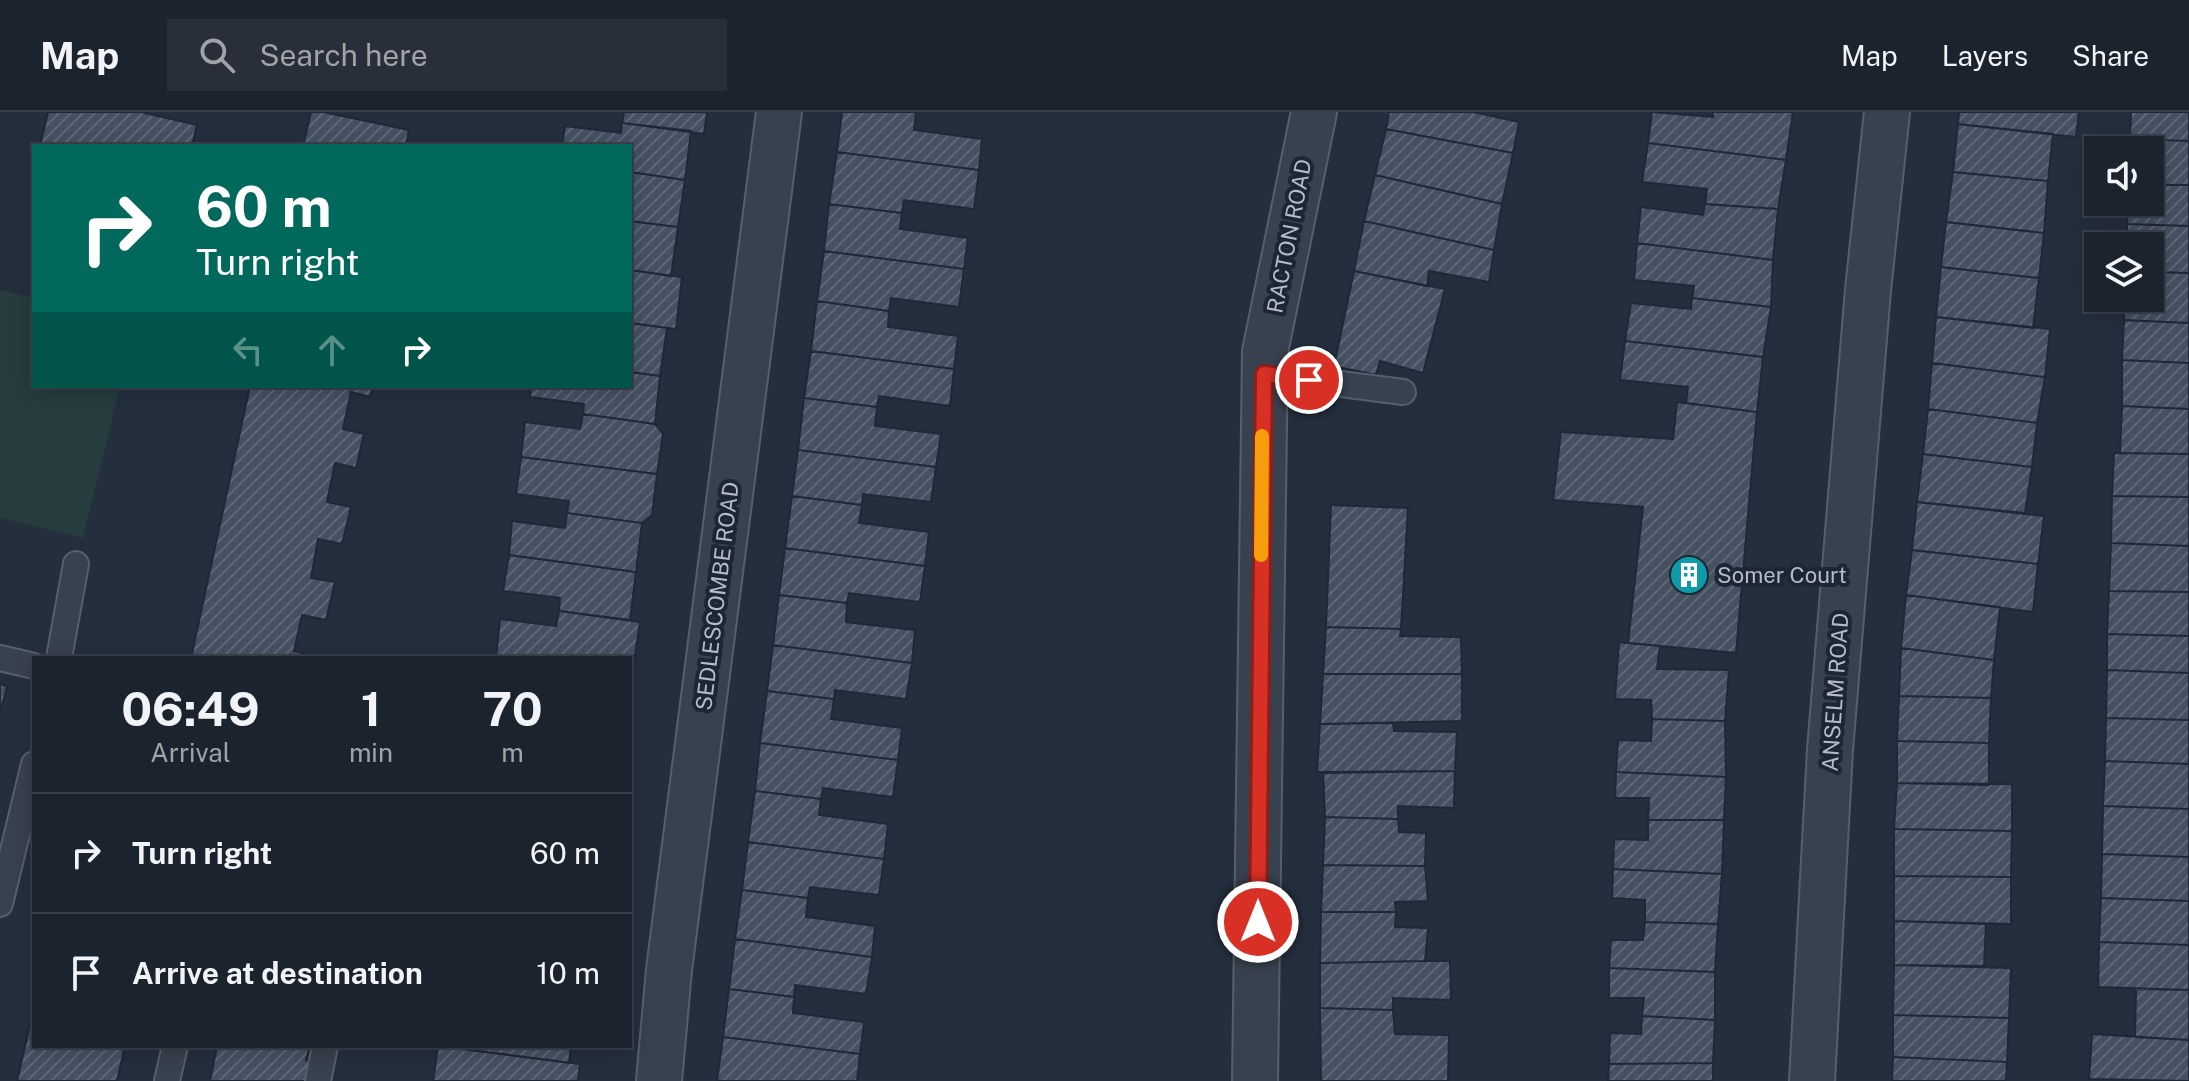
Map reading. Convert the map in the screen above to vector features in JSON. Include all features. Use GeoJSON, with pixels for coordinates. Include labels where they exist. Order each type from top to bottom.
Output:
{"type":"FeatureCollection","features":[{"type":"Feature","properties":{"kind":"street","name":"SEDLESCOMBE ROAD"},"geometry":{"type":"LineString","coordinates":[[659,1081],[669,970],[779,112]]}},
{"type":"Feature","properties":{"kind":"street","name":"RACTON ROAD"},"geometry":{"type":"LineString","coordinates":[[1255,1081],[1265,352],[1314,112]]}},
{"type":"Feature","properties":{"kind":"street","name":"ANSELM ROAD"},"geometry":{"type":"LineString","coordinates":[[1812,1081],[1831,734],[1868,290],[1887,112]]}},
{"type":"Feature","properties":{"kind":"lane"},"geometry":{"type":"LineString","coordinates":[[1264,374],[1403,392]]}},
{"type":"Feature","properties":{"kind":"lane"},"geometry":{"type":"LineString","coordinates":[[59,656],[76,564]]}},
{"type":"Feature","properties":{"kind":"lane"},"geometry":{"type":"LineString","coordinates":[[0,658],[32,666]]}},
{"type":"Feature","properties":{"kind":"lane"},"geometry":{"type":"LineString","coordinates":[[0,904],[32,772]]}},
{"type":"Feature","properties":{"kind":"lane"},"geometry":{"type":"LineString","coordinates":[[167,1081],[175,1048]]}},
{"type":"Feature","properties":{"kind":"lane"},"geometry":{"type":"LineString","coordinates":[[318,1081],[325,1048]]}},
{"type":"Feature","properties":{"kind":"green space"},"geometry":{"type":"Polygon","coordinates":[[[0,290],[32,298],[32,388],[120,388],[83,538],[0,518],[0,290]]]}},
{"type":"Feature","properties":{"kind":"building"},"geometry":{"type":"Polygon","coordinates":[[[48,112],[141,112],[197,125],[192,144],[40,144],[48,112]]]}},
{"type":"Feature","properties":{"kind":"building"},"geometry":{"type":"Polygon","coordinates":[[[311,112],[409,130],[406,144],[303,144],[311,112]]]}},
{"type":"Feature","properties":{"kind":"building"},"geometry":{"type":"Polygon","coordinates":[[[624,112],[707,112],[704,134],[622,123],[624,112]]]}},
{"type":"Feature","properties":{"kind":"building"},"geometry":{"type":"Polygon","coordinates":[[[842,112],[916,112],[914,130],[982,139],[979,170],[837,152],[842,112]]]}},
{"type":"Feature","properties":{"kind":"building"},"geometry":{"type":"Polygon","coordinates":[[[1389,112],[1473,112],[1519,122],[1513,153],[1386,129],[1389,112]]]}},
{"type":"Feature","properties":{"kind":"building"},"geometry":{"type":"Polygon","coordinates":[[[1652,112],[1713,117],[1713,112],[1793,112],[1786,160],[1648,143],[1652,112]]]}},
{"type":"Feature","properties":{"kind":"building"},"geometry":{"type":"Polygon","coordinates":[[[1959,112],[2079,112],[2076,137],[1958,124],[1959,112]]]}},
{"type":"Feature","properties":{"kind":"building"},"geometry":{"type":"Polygon","coordinates":[[[2131,112],[2189,112],[2189,141],[2164,140],[2164,136],[2130,136],[2131,112]]]}},
{"type":"Feature","properties":{"kind":"building"},"geometry":{"type":"Polygon","coordinates":[[[622,123],[691,131],[685,180],[632,172],[632,144],[562,144],[565,126],[621,133],[622,123]]]}},
{"type":"Feature","properties":{"kind":"building"},"geometry":{"type":"Polygon","coordinates":[[[1958,124],[2053,134],[2048,181],[1953,172],[1958,124]]]}},
{"type":"Feature","properties":{"kind":"building"},"geometry":{"type":"Polygon","coordinates":[[[1386,129],[1513,153],[1502,204],[1375,175],[1386,129]]]}},
{"type":"Feature","properties":{"kind":"building"},"geometry":{"type":"Polygon","coordinates":[[[2164,140],[2189,141],[2189,185],[2164,185],[2164,140]]]}},
{"type":"Feature","properties":{"kind":"building"},"geometry":{"type":"Polygon","coordinates":[[[1648,143],[1786,160],[1778,209],[1705,204],[1707,189],[1642,182],[1648,143]]]}},
{"type":"Feature","properties":{"kind":"building"},"geometry":{"type":"Polygon","coordinates":[[[837,152],[979,170],[974,209],[904,200],[902,213],[829,204],[837,152]]]}},
{"type":"Feature","properties":{"kind":"building"},"geometry":{"type":"Polygon","coordinates":[[[632,172],[685,180],[678,227],[632,221],[632,172]]]}},
{"type":"Feature","properties":{"kind":"building"},"geometry":{"type":"Polygon","coordinates":[[[1953,172],[2048,181],[2044,233],[1946,222],[1953,172]]]}},
{"type":"Feature","properties":{"kind":"building"},"geometry":{"type":"Polygon","coordinates":[[[1375,175],[1502,204],[1494,250],[1364,221],[1375,175]]]}},
{"type":"Feature","properties":{"kind":"building"},"geometry":{"type":"Polygon","coordinates":[[[2164,185],[2189,185],[2189,226],[2127,224],[2127,216],[2164,216],[2164,185]]]}},
{"type":"Feature","properties":{"kind":"building"},"geometry":{"type":"Polygon","coordinates":[[[829,204],[902,213],[900,229],[968,238],[964,269],[824,251],[829,204]]]}},
{"type":"Feature","properties":{"kind":"building"},"geometry":{"type":"Polygon","coordinates":[[[1705,204],[1778,209],[1773,260],[1637,243],[1641,207],[1703,215],[1705,204]]]}},
{"type":"Feature","properties":{"kind":"building"},"geometry":{"type":"Polygon","coordinates":[[[632,221],[678,227],[671,276],[632,270],[632,221]]]}},
{"type":"Feature","properties":{"kind":"building"},"geometry":{"type":"Polygon","coordinates":[[[1364,221],[1494,250],[1489,282],[1429,271],[1427,286],[1354,271],[1364,221]]]}},
{"type":"Feature","properties":{"kind":"building"},"geometry":{"type":"Polygon","coordinates":[[[1946,222],[2044,233],[2039,278],[1941,267],[1946,222]]]}},
{"type":"Feature","properties":{"kind":"building"},"geometry":{"type":"Polygon","coordinates":[[[2127,224],[2189,226],[2189,273],[2164,272],[2164,232],[2127,232],[2127,224]]]}},
{"type":"Feature","properties":{"kind":"building"},"geometry":{"type":"Polygon","coordinates":[[[1637,243],[1773,260],[1771,307],[1692,298],[1694,286],[1634,280],[1637,243]]]}},
{"type":"Feature","properties":{"kind":"building"},"geometry":{"type":"Polygon","coordinates":[[[824,251],[964,269],[959,307],[891,298],[889,311],[817,301],[824,251]]]}},
{"type":"Feature","properties":{"kind":"building"},"geometry":{"type":"Polygon","coordinates":[[[1941,267],[2039,278],[2033,328],[1936,317],[1941,267]]]}},
{"type":"Feature","properties":{"kind":"building"},"geometry":{"type":"Polygon","coordinates":[[[632,270],[682,277],[676,329],[632,323],[632,270]]]}},
{"type":"Feature","properties":{"kind":"building"},"geometry":{"type":"Polygon","coordinates":[[[1354,271],[1445,289],[1423,373],[1380,361],[1376,375],[1334,366],[1354,271]]]}},
{"type":"Feature","properties":{"kind":"building"},"geometry":{"type":"Polygon","coordinates":[[[2164,272],[2189,273],[2189,323],[2124,320],[2124,312],[2164,312],[2164,272]]]}},
{"type":"Feature","properties":{"kind":"building"},"geometry":{"type":"Polygon","coordinates":[[[1692,298],[1771,307],[1763,357],[1625,341],[1631,303],[1691,309],[1692,298]]]}},
{"type":"Feature","properties":{"kind":"building"},"geometry":{"type":"Polygon","coordinates":[[[817,301],[889,311],[888,327],[958,336],[954,369],[811,351],[817,301]]]}},
{"type":"Feature","properties":{"kind":"building"},"geometry":{"type":"Polygon","coordinates":[[[1936,317],[2050,329],[2045,377],[1932,363],[1936,317]]]}},
{"type":"Feature","properties":{"kind":"building"},"geometry":{"type":"Polygon","coordinates":[[[2124,320],[2189,323],[2189,363],[2122,360],[2124,320]]]}},
{"type":"Feature","properties":{"kind":"building"},"geometry":{"type":"Polygon","coordinates":[[[632,323],[667,328],[660,376],[632,372],[632,323]]]}},
{"type":"Feature","properties":{"kind":"building"},"geometry":{"type":"Polygon","coordinates":[[[1625,341],[1763,357],[1757,412],[1686,403],[1688,387],[1620,380],[1625,341]]]}},
{"type":"Feature","properties":{"kind":"building"},"geometry":{"type":"Polygon","coordinates":[[[811,351],[954,369],[950,406],[879,396],[877,407],[804,398],[811,351]]]}},
{"type":"Feature","properties":{"kind":"building"},"geometry":{"type":"Polygon","coordinates":[[[2122,360],[2189,363],[2189,409],[2122,406],[2122,360]]]}},
{"type":"Feature","properties":{"kind":"building"},"geometry":{"type":"Polygon","coordinates":[[[1932,363],[2045,377],[2037,423],[1928,409],[1932,363]]]}},
{"type":"Feature","properties":{"kind":"building"},"geometry":{"type":"Polygon","coordinates":[[[632,372],[660,376],[655,424],[583,414],[584,404],[530,397],[531,388],[632,388],[632,372]]]}},
{"type":"Feature","properties":{"kind":"building"},"geometry":{"type":"Polygon","coordinates":[[[250,388],[372,388],[370,397],[351,392],[343,429],[364,434],[356,468],[335,463],[327,502],[351,507],[342,544],[318,539],[311,578],[335,582],[326,620],[302,615],[294,651],[313,656],[191,656],[250,388]]]}},
{"type":"Feature","properties":{"kind":"building"},"geometry":{"type":"Polygon","coordinates":[[[804,398],[877,407],[875,426],[941,434],[936,467],[798,450],[804,398]]]}},
{"type":"Feature","properties":{"kind":"building","name":"Somer Court"},"geometry":{"type":"Polygon","coordinates":[[[1677,402],[1757,412],[1736,653],[1628,643],[1643,507],[1553,500],[1561,432],[1673,439],[1677,402]]]}},
{"type":"Feature","properties":{"kind":"building"},"geometry":{"type":"Polygon","coordinates":[[[2122,406],[2189,409],[2189,454],[2120,453],[2122,406]]]}},
{"type":"Feature","properties":{"kind":"building"},"geometry":{"type":"Polygon","coordinates":[[[1928,409],[2037,423],[2032,467],[1923,454],[1928,409]]]}},
{"type":"Feature","properties":{"kind":"building"},"geometry":{"type":"Polygon","coordinates":[[[583,414],[655,424],[663,434],[657,474],[521,457],[525,422],[580,429],[583,414]]]}},
{"type":"Feature","properties":{"kind":"building"},"geometry":{"type":"Polygon","coordinates":[[[798,450],[936,467],[931,502],[863,494],[862,505],[792,496],[798,450]]]}},
{"type":"Feature","properties":{"kind":"building"},"geometry":{"type":"Polygon","coordinates":[[[2114,453],[2189,454],[2189,497],[2112,496],[2114,453]]]}},
{"type":"Feature","properties":{"kind":"building"},"geometry":{"type":"Polygon","coordinates":[[[1923,454],[2032,467],[2025,513],[1917,502],[1923,454]]]}},
{"type":"Feature","properties":{"kind":"building"},"geometry":{"type":"Polygon","coordinates":[[[521,457],[657,474],[652,515],[642,523],[567,513],[569,501],[516,494],[521,457]]]}},
{"type":"Feature","properties":{"kind":"building"},"geometry":{"type":"Polygon","coordinates":[[[792,496],[862,505],[859,523],[929,532],[925,566],[785,548],[792,496]]]}},
{"type":"Feature","properties":{"kind":"building"},"geometry":{"type":"Polygon","coordinates":[[[2112,496],[2189,497],[2189,546],[2111,543],[2112,496]]]}},
{"type":"Feature","properties":{"kind":"building"},"geometry":{"type":"Polygon","coordinates":[[[1917,502],[2044,516],[2038,564],[1912,550],[1917,502]]]}},
{"type":"Feature","properties":{"kind":"building"},"geometry":{"type":"Polygon","coordinates":[[[1331,505],[1408,508],[1401,629],[1326,627],[1331,505]]]}},
{"type":"Feature","properties":{"kind":"building"},"geometry":{"type":"Polygon","coordinates":[[[567,513],[642,523],[636,572],[509,555],[512,521],[565,528],[567,513]]]}},
{"type":"Feature","properties":{"kind":"building"},"geometry":{"type":"Polygon","coordinates":[[[2111,543],[2189,546],[2189,592],[2109,591],[2111,543]]]}},
{"type":"Feature","properties":{"kind":"building"},"geometry":{"type":"Polygon","coordinates":[[[785,548],[925,566],[920,602],[849,593],[847,603],[779,595],[785,548]]]}},
{"type":"Feature","properties":{"kind":"building"},"geometry":{"type":"Polygon","coordinates":[[[1912,550],[2038,564],[2033,612],[1906,595],[1912,550]]]}},
{"type":"Feature","properties":{"kind":"building"},"geometry":{"type":"Polygon","coordinates":[[[509,555],[636,572],[630,620],[559,611],[560,598],[503,591],[509,555]]]}},
{"type":"Feature","properties":{"kind":"building"},"geometry":{"type":"Polygon","coordinates":[[[2109,591],[2189,592],[2189,636],[2107,634],[2109,591]]]}},
{"type":"Feature","properties":{"kind":"building"},"geometry":{"type":"Polygon","coordinates":[[[779,595],[847,603],[846,622],[915,630],[912,663],[773,645],[779,595]]]}},
{"type":"Feature","properties":{"kind":"building"},"geometry":{"type":"Polygon","coordinates":[[[1906,595],[2000,607],[1994,660],[1901,648],[1906,595]]]}},
{"type":"Feature","properties":{"kind":"building"},"geometry":{"type":"Polygon","coordinates":[[[559,611],[640,622],[632,675],[632,656],[496,656],[500,619],[556,626],[559,611]]]}},
{"type":"Feature","properties":{"kind":"building"},"geometry":{"type":"Polygon","coordinates":[[[1326,627],[1401,629],[1400,636],[1461,637],[1462,674],[1323,674],[1326,627]]]}},
{"type":"Feature","properties":{"kind":"building"},"geometry":{"type":"Polygon","coordinates":[[[2107,634],[2189,636],[2189,673],[2107,670],[2107,634]]]}},
{"type":"Feature","properties":{"kind":"building"},"geometry":{"type":"Polygon","coordinates":[[[1619,642],[1660,646],[1657,669],[1729,670],[1725,721],[1652,719],[1651,700],[1615,699],[1619,642]]]}},
{"type":"Feature","properties":{"kind":"building"},"geometry":{"type":"Polygon","coordinates":[[[773,645],[912,663],[906,699],[835,690],[834,699],[767,691],[773,645]]]}},
{"type":"Feature","properties":{"kind":"building"},"geometry":{"type":"Polygon","coordinates":[[[1901,648],[1994,660],[1991,698],[1899,696],[1901,648]]]}},
{"type":"Feature","properties":{"kind":"building"},"geometry":{"type":"Polygon","coordinates":[[[2107,670],[2189,673],[2189,720],[2106,718],[2107,670]]]}},
{"type":"Feature","properties":{"kind":"building"},"geometry":{"type":"Polygon","coordinates":[[[1323,674],[1462,674],[1462,721],[1320,724],[1323,674]]]}},
{"type":"Feature","properties":{"kind":"building"},"geometry":{"type":"Polygon","coordinates":[[[0,684],[7,686],[0,715],[0,684]]]}},
{"type":"Feature","properties":{"kind":"building"},"geometry":{"type":"Polygon","coordinates":[[[767,691],[834,699],[831,719],[902,728],[898,760],[760,743],[767,691]]]}},
{"type":"Feature","properties":{"kind":"building"},"geometry":{"type":"Polygon","coordinates":[[[1899,696],[1991,698],[1989,743],[1897,741],[1899,696]]]}},
{"type":"Feature","properties":{"kind":"building"},"geometry":{"type":"Polygon","coordinates":[[[2106,718],[2189,720],[2189,764],[2105,761],[2106,718]]]}},
{"type":"Feature","properties":{"kind":"building"},"geometry":{"type":"Polygon","coordinates":[[[1652,719],[1725,721],[1726,777],[1616,772],[1618,740],[1651,741],[1652,719]]]}},
{"type":"Feature","properties":{"kind":"building"},"geometry":{"type":"Polygon","coordinates":[[[1393,723],[1394,731],[1457,732],[1455,771],[1317,772],[1320,724],[1393,723]]]}},
{"type":"Feature","properties":{"kind":"building"},"geometry":{"type":"Polygon","coordinates":[[[1897,741],[1989,743],[1989,785],[1897,783],[1897,741]]]}},
{"type":"Feature","properties":{"kind":"building"},"geometry":{"type":"Polygon","coordinates":[[[760,743],[898,760],[893,797],[823,788],[821,799],[755,791],[760,743]]]}},
{"type":"Feature","properties":{"kind":"building"},"geometry":{"type":"Polygon","coordinates":[[[2105,761],[2189,764],[2189,809],[2103,806],[2105,761]]]}},
{"type":"Feature","properties":{"kind":"building"},"geometry":{"type":"Polygon","coordinates":[[[1455,771],[1454,808],[1398,806],[1398,819],[1325,817],[1323,773],[1455,771]]]}},
{"type":"Feature","properties":{"kind":"building"},"geometry":{"type":"Polygon","coordinates":[[[1616,772],[1726,777],[1724,820],[1648,820],[1649,798],[1615,798],[1616,772]]]}},
{"type":"Feature","properties":{"kind":"building"},"geometry":{"type":"Polygon","coordinates":[[[1897,783],[2012,784],[2012,831],[1894,829],[1897,783]]]}},
{"type":"Feature","properties":{"kind":"building"},"geometry":{"type":"Polygon","coordinates":[[[755,791],[821,799],[819,815],[888,824],[884,859],[748,842],[755,791]]]}},
{"type":"Feature","properties":{"kind":"building"},"geometry":{"type":"Polygon","coordinates":[[[2103,806],[2189,809],[2189,857],[2102,854],[2103,806]]]}},
{"type":"Feature","properties":{"kind":"building"},"geometry":{"type":"Polygon","coordinates":[[[1325,817],[1398,819],[1399,832],[1426,833],[1425,866],[1323,865],[1325,817]]]}},
{"type":"Feature","properties":{"kind":"building"},"geometry":{"type":"Polygon","coordinates":[[[1648,820],[1724,820],[1722,874],[1613,869],[1614,839],[1648,840],[1648,820]]]}},
{"type":"Feature","properties":{"kind":"building"},"geometry":{"type":"Polygon","coordinates":[[[1894,829],[2012,831],[2011,877],[1894,876],[1894,829]]]}},
{"type":"Feature","properties":{"kind":"building"},"geometry":{"type":"Polygon","coordinates":[[[748,842],[884,859],[879,895],[810,887],[808,898],[742,890],[748,842]]]}},
{"type":"Feature","properties":{"kind":"building"},"geometry":{"type":"Polygon","coordinates":[[[2102,854],[2189,857],[2189,901],[2101,898],[2102,854]]]}},
{"type":"Feature","properties":{"kind":"building"},"geometry":{"type":"Polygon","coordinates":[[[1323,865],[1425,866],[1428,901],[1395,902],[1396,912],[1321,912],[1323,865]]]}},
{"type":"Feature","properties":{"kind":"building"},"geometry":{"type":"Polygon","coordinates":[[[1613,869],[1722,874],[1718,924],[1645,922],[1645,900],[1612,898],[1613,869]]]}},
{"type":"Feature","properties":{"kind":"building"},"geometry":{"type":"Polygon","coordinates":[[[1894,876],[2011,877],[2011,924],[1894,921],[1894,876]]]}},
{"type":"Feature","properties":{"kind":"building"},"geometry":{"type":"Polygon","coordinates":[[[742,890],[808,898],[806,917],[875,926],[872,957],[735,939],[742,890]]]}},
{"type":"Feature","properties":{"kind":"building"},"geometry":{"type":"Polygon","coordinates":[[[2101,898],[2189,901],[2189,945],[2099,942],[2101,898]]]}},
{"type":"Feature","properties":{"kind":"building"},"geometry":{"type":"Polygon","coordinates":[[[1321,912],[1396,912],[1395,927],[1428,928],[1425,961],[1320,963],[1321,912]]]}},
{"type":"Feature","properties":{"kind":"building"},"geometry":{"type":"Polygon","coordinates":[[[1894,921],[1986,924],[1984,966],[1894,965],[1894,921]]]}},
{"type":"Feature","properties":{"kind":"building"},"geometry":{"type":"Polygon","coordinates":[[[1645,922],[1718,924],[1715,972],[1609,968],[1611,940],[1643,940],[1645,922]]]}},
{"type":"Feature","properties":{"kind":"building"},"geometry":{"type":"Polygon","coordinates":[[[735,939],[872,957],[866,994],[795,985],[794,997],[729,989],[735,939]]]}},
{"type":"Feature","properties":{"kind":"building"},"geometry":{"type":"Polygon","coordinates":[[[2099,942],[2189,945],[2189,990],[2098,987],[2099,942]]]}},
{"type":"Feature","properties":{"kind":"building"},"geometry":{"type":"Polygon","coordinates":[[[1450,961],[1451,1000],[1393,998],[1393,1010],[1320,1008],[1320,963],[1450,961]]]}},
{"type":"Feature","properties":{"kind":"building"},"geometry":{"type":"Polygon","coordinates":[[[1894,965],[2011,968],[2009,1018],[1893,1015],[1894,965]]]}},
{"type":"Feature","properties":{"kind":"building"},"geometry":{"type":"Polygon","coordinates":[[[1609,968],[1715,972],[1715,1020],[1642,1016],[1644,998],[1609,998],[1609,968]]]}},
{"type":"Feature","properties":{"kind":"building"},"geometry":{"type":"Polygon","coordinates":[[[729,989],[794,997],[793,1013],[864,1022],[860,1054],[723,1037],[729,989]]]}},
{"type":"Feature","properties":{"kind":"building"},"geometry":{"type":"Polygon","coordinates":[[[2136,989],[2189,990],[2189,1040],[2135,1037],[2136,989]]]}},
{"type":"Feature","properties":{"kind":"building"},"geometry":{"type":"Polygon","coordinates":[[[1320,1008],[1393,1010],[1395,1034],[1449,1035],[1448,1081],[1321,1081],[1320,1008]]]}},
{"type":"Feature","properties":{"kind":"building"},"geometry":{"type":"Polygon","coordinates":[[[1893,1015],[2009,1018],[2007,1062],[1893,1057],[1893,1015]]]}},
{"type":"Feature","properties":{"kind":"building"},"geometry":{"type":"Polygon","coordinates":[[[32,1016],[32,1048],[125,1048],[117,1081],[17,1081],[32,1016]]]}},
{"type":"Feature","properties":{"kind":"building"},"geometry":{"type":"Polygon","coordinates":[[[1642,1016],[1715,1020],[1713,1063],[1609,1064],[1610,1033],[1641,1034],[1642,1016]]]}},
{"type":"Feature","properties":{"kind":"building"},"geometry":{"type":"Polygon","coordinates":[[[2092,1034],[2189,1040],[2189,1081],[2089,1079],[2092,1034]]]}},
{"type":"Feature","properties":{"kind":"building"},"geometry":{"type":"Polygon","coordinates":[[[723,1037],[860,1054],[857,1081],[717,1081],[723,1037]]]}},
{"type":"Feature","properties":{"kind":"building"},"geometry":{"type":"Polygon","coordinates":[[[217,1048],[309,1048],[306,1060],[313,1062],[309,1081],[210,1081],[217,1048]]]}},
{"type":"Feature","properties":{"kind":"building"},"geometry":{"type":"Polygon","coordinates":[[[438,1048],[580,1064],[578,1081],[433,1081],[438,1048]]]}},
{"type":"Feature","properties":{"kind":"building"},"geometry":{"type":"Polygon","coordinates":[[[453,1048],[571,1048],[569,1063],[453,1048]]]}},
{"type":"Feature","properties":{"kind":"building"},"geometry":{"type":"Polygon","coordinates":[[[1893,1057],[2007,1062],[2006,1081],[1892,1081],[1893,1057]]]}},
{"type":"Feature","properties":{"kind":"building"},"geometry":{"type":"Polygon","coordinates":[[[1713,1063],[1713,1081],[1608,1081],[1609,1064],[1713,1063]]]}},
{"type":"Feature","properties":{"kind":"slow traffic"},"geometry":{"type":"LineString","coordinates":[[1261,555],[1262,436]]}},
{"type":"Feature","properties":{"kind":"place","name":"Somer Court"},"geometry":{"type":"Point","coordinates":[1689,575]}},
{"type":"Feature","properties":{"kind":"route"},"geometry":{"type":"LineString","coordinates":[[1258,922],[1264,374],[1309,380]]}}]}
